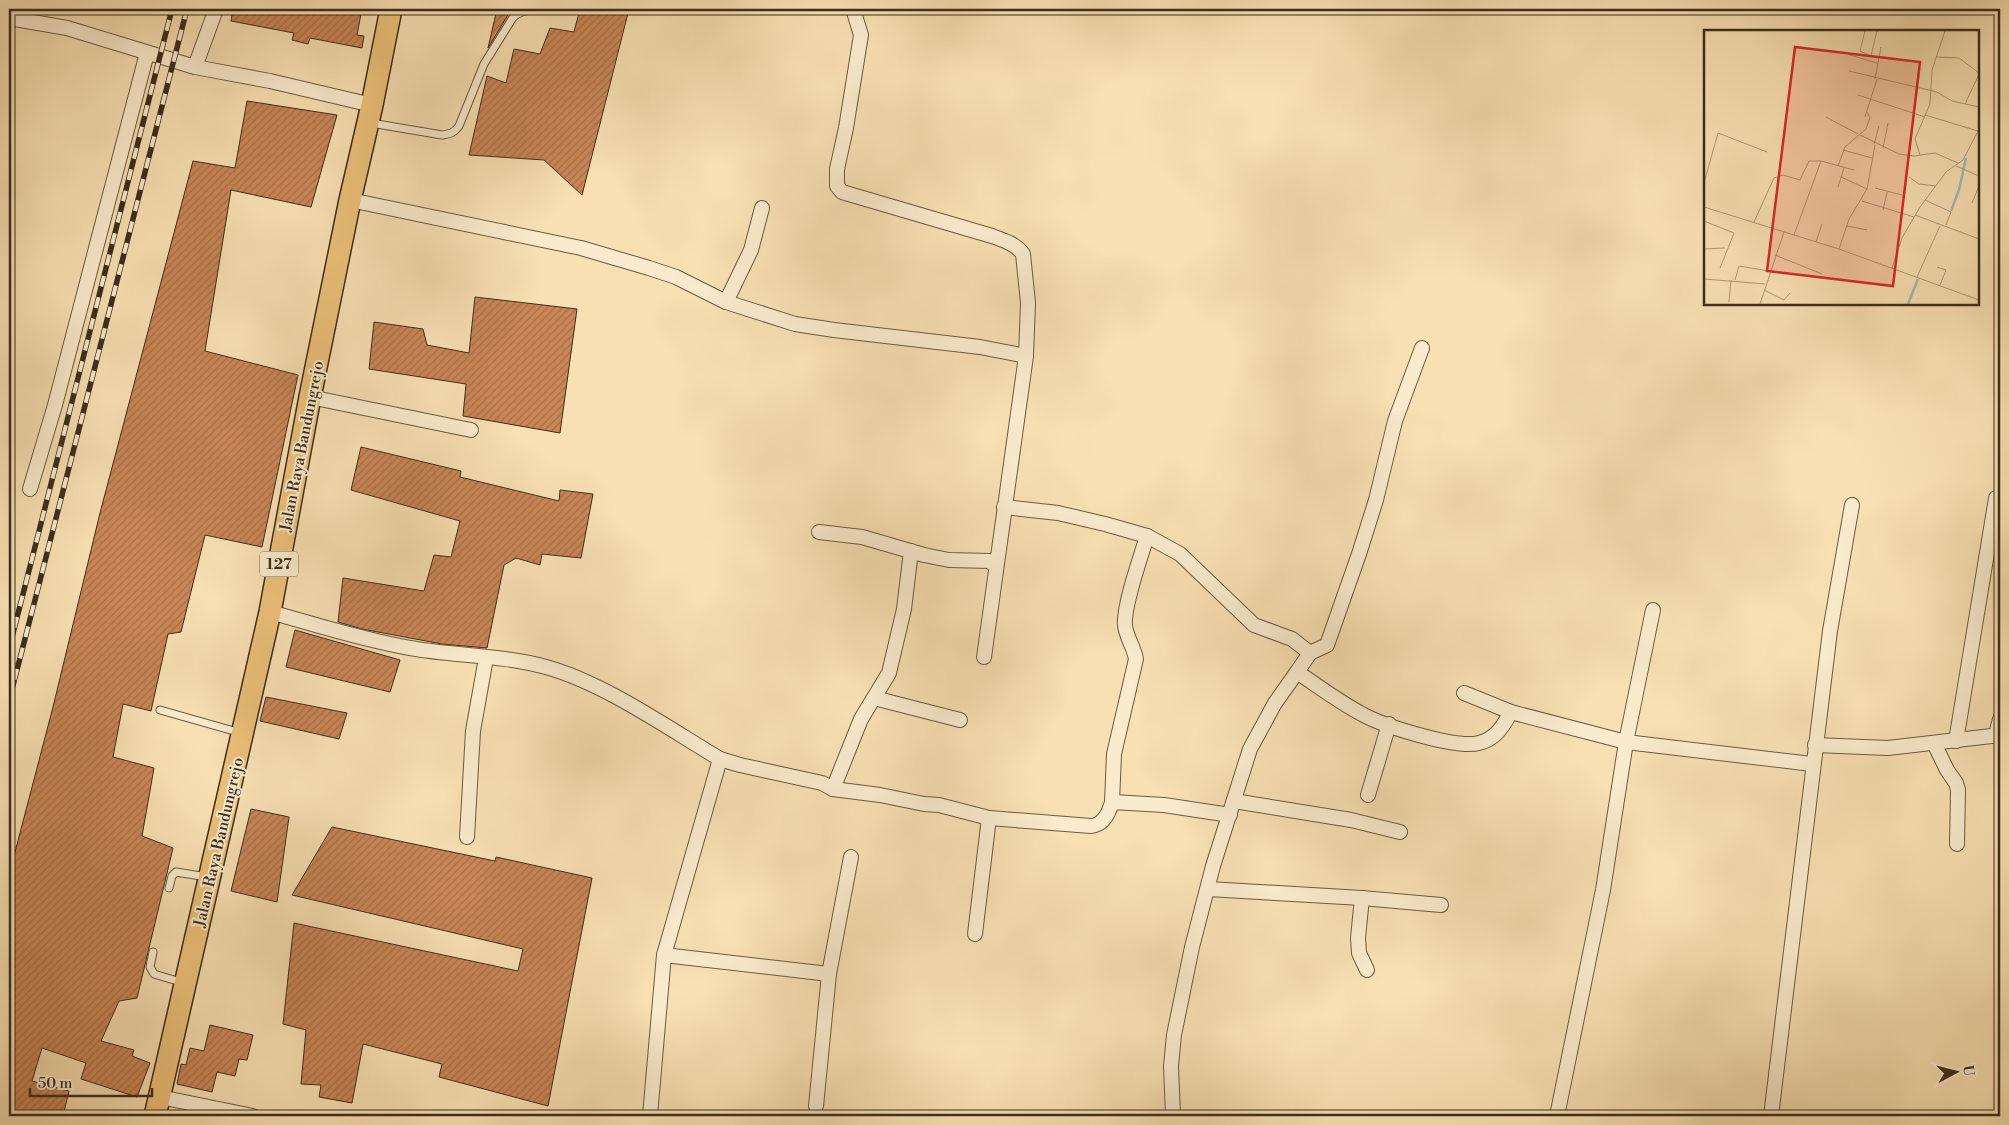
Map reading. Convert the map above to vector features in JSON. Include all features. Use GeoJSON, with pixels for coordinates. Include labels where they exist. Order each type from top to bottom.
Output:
{"type":"FeatureCollection","features":[{"type":"Feature","properties":{"kind":"main road","name":"Jalan Raya Bandungrejo"},"geometry":{"type":"LineString","coordinates":[[158,1107],[270,612],[310,397],[390,9]]}},
{"type":"Feature","properties":{"kind":"street"},"geometry":{"type":"LineString","coordinates":[[195,67],[216,9]]}},
{"type":"Feature","properties":{"kind":"street"},"geometry":{"type":"LineString","coordinates":[[853,9],[861,35],[846,128],[837,169],[837,186],[842,192],[992,236],[1008,243],[1023,254],[1028,303],[1026,356],[995,566],[984,657]]}},
{"type":"Feature","properties":{"kind":"street"},"geometry":{"type":"LineString","coordinates":[[9,18],[67,28],[195,67],[270,81],[370,113]]}},
{"type":"Feature","properties":{"kind":"street"},"geometry":{"type":"LineString","coordinates":[[30,489],[56,405],[147,53]]}},
{"type":"Feature","properties":{"kind":"street"},"geometry":{"type":"LineString","coordinates":[[350,200],[581,248],[676,277],[726,302],[795,324],[980,347],[1026,356]]}},
{"type":"Feature","properties":{"kind":"street"},"geometry":{"type":"LineString","coordinates":[[726,302],[751,250],[762,208]]}},
{"type":"Feature","properties":{"kind":"street"},"geometry":{"type":"LineString","coordinates":[[1173,1116],[1171,1066],[1174,1035],[1192,947],[1250,749],[1275,703],[1310,653],[1327,645],[1338,618],[1376,500],[1395,421],[1422,348]]}},
{"type":"Feature","properties":{"kind":"street"},"geometry":{"type":"LineString","coordinates":[[310,397],[471,430]]}},
{"type":"Feature","properties":{"kind":"street"},"geometry":{"type":"LineString","coordinates":[[1956,741],[1996,498]]}},
{"type":"Feature","properties":{"kind":"street"},"geometry":{"type":"LineString","coordinates":[[1770,1116],[1797,908],[1812,764],[1830,631],[1852,505]]}},
{"type":"Feature","properties":{"kind":"street"},"geometry":{"type":"LineString","coordinates":[[1004,507],[1058,513],[1147,536],[1180,554],[1254,625],[1292,639],[1310,653]]}},
{"type":"Feature","properties":{"kind":"street"},"geometry":{"type":"LineString","coordinates":[[820,532],[862,536],[949,560],[990,562],[995,566]]}},
{"type":"Feature","properties":{"kind":"street"},"geometry":{"type":"LineString","coordinates":[[270,612],[412,648],[546,667],[603,690],[720,759],[822,783],[833,789],[880,794],[924,804],[939,805],[989,818],[1098,825],[1109,811],[1112,802],[1114,754],[1136,659],[1127,635],[1125,617],[1147,536]]}},
{"type":"Feature","properties":{"kind":"street"},"geometry":{"type":"LineString","coordinates":[[833,789],[862,719],[889,673],[904,609],[911,551]]}},
{"type":"Feature","properties":{"kind":"street"},"geometry":{"type":"LineString","coordinates":[[1557,1116],[1603,890],[1626,742],[1653,610]]}},
{"type":"Feature","properties":{"kind":"street"},"geometry":{"type":"LineString","coordinates":[[467,837],[473,731],[486,658]]}},
{"type":"Feature","properties":{"kind":"street"},"geometry":{"type":"LineString","coordinates":[[1298,672],[1363,715],[1436,739],[1462,745],[1480,743],[1498,734],[1511,712]]}},
{"type":"Feature","properties":{"kind":"street"},"geometry":{"type":"LineString","coordinates":[[1464,693],[1511,712],[1626,742],[1812,764]]}},
{"type":"Feature","properties":{"kind":"street"},"geometry":{"type":"LineString","coordinates":[[874,698],[960,720]]}},
{"type":"Feature","properties":{"kind":"street"},"geometry":{"type":"LineString","coordinates":[[1815,745],[1888,748],[1956,741],[1998,735],[2000,719]]}},
{"type":"Feature","properties":{"kind":"street"},"geometry":{"type":"LineString","coordinates":[[1368,795],[1389,724]]}},
{"type":"Feature","properties":{"kind":"street"},"geometry":{"type":"LineString","coordinates":[[1934,743],[1958,790],[1957,844]]}},
{"type":"Feature","properties":{"kind":"street"},"geometry":{"type":"LineString","coordinates":[[650,1116],[664,955],[720,759]]}},
{"type":"Feature","properties":{"kind":"street"},"geometry":{"type":"LineString","coordinates":[[1112,802],[1232,808],[1350,820],[1400,832]]}},
{"type":"Feature","properties":{"kind":"street"},"geometry":{"type":"LineString","coordinates":[[975,934],[989,818]]}},
{"type":"Feature","properties":{"kind":"street"},"geometry":{"type":"LineString","coordinates":[[816,1106],[829,974],[852,857]]}},
{"type":"Feature","properties":{"kind":"street"},"geometry":{"type":"LineString","coordinates":[[1208,889],[1362,898],[1441,905]]}},
{"type":"Feature","properties":{"kind":"street"},"geometry":{"type":"LineString","coordinates":[[1362,898],[1358,938],[1359,953],[1367,970]]}},
{"type":"Feature","properties":{"kind":"street"},"geometry":{"type":"LineString","coordinates":[[664,955],[829,974]]}},
{"type":"Feature","properties":{"kind":"street"},"geometry":{"type":"LineString","coordinates":[[158,1107],[253,1116]]}},
{"type":"Feature","properties":{"kind":"lane"},"geometry":{"type":"LineString","coordinates":[[370,113],[442,135],[456,131],[484,64],[512,19],[516,14],[522,12],[550,9]]}},
{"type":"Feature","properties":{"kind":"lane"},"geometry":{"type":"LineString","coordinates":[[160,710],[243,733]]}},
{"type":"Feature","properties":{"kind":"lane"},"geometry":{"type":"LineString","coordinates":[[169,888],[172,876],[176,872],[210,877]]}},
{"type":"Feature","properties":{"kind":"lane"},"geometry":{"type":"LineString","coordinates":[[154,952],[150,967],[154,974],[186,983]]}},
{"type":"Feature","properties":{"kind":"building"},"geometry":{"type":"Polygon","coordinates":[[[233,9],[362,9],[357,35],[364,36],[362,48],[310,38],[308,44],[292,40],[294,33],[231,21],[233,9]]]}},
{"type":"Feature","properties":{"kind":"building"},"geometry":{"type":"Polygon","coordinates":[[[497,9],[510,9],[488,48],[497,9]]]}},
{"type":"Feature","properties":{"kind":"building"},"geometry":{"type":"Polygon","coordinates":[[[580,9],[629,9],[582,195],[544,160],[469,155],[487,76],[506,83],[514,49],[540,54],[550,28],[574,32],[580,9]]]}},
{"type":"Feature","properties":{"kind":"building"},"geometry":{"type":"Polygon","coordinates":[[[247,101],[337,115],[311,207],[231,190],[205,351],[298,375],[262,547],[205,535],[181,632],[168,634],[151,711],[123,704],[113,757],[154,768],[142,836],[173,848],[137,998],[119,1001],[101,1041],[134,1050],[132,1056],[150,1063],[137,1097],[81,1079],[86,1063],[42,1048],[32,1081],[69,1091],[63,1116],[9,1116],[9,875],[53,707],[100,513],[193,161],[235,168],[247,101]]]}},
{"type":"Feature","properties":{"kind":"building"},"geometry":{"type":"Polygon","coordinates":[[[475,297],[577,309],[560,433],[463,416],[466,384],[369,369],[374,322],[423,329],[427,345],[469,353],[475,297]]]}},
{"type":"Feature","properties":{"kind":"building"},"geometry":{"type":"Polygon","coordinates":[[[361,447],[461,471],[460,477],[559,501],[560,490],[593,494],[581,558],[542,554],[540,565],[516,558],[504,565],[487,648],[442,644],[362,629],[338,622],[343,578],[424,591],[434,555],[451,557],[460,521],[351,490],[361,447]]]}},
{"type":"Feature","properties":{"kind":"building"},"geometry":{"type":"Polygon","coordinates":[[[295,630],[400,660],[390,692],[286,667],[295,630]]]}},
{"type":"Feature","properties":{"kind":"building"},"geometry":{"type":"Polygon","coordinates":[[[266,697],[347,713],[339,739],[260,721],[266,697]]]}},
{"type":"Feature","properties":{"kind":"building"},"geometry":{"type":"Polygon","coordinates":[[[251,809],[289,817],[277,902],[231,891],[251,809]]]}},
{"type":"Feature","properties":{"kind":"building"},"geometry":{"type":"Polygon","coordinates":[[[332,827],[495,861],[496,857],[592,878],[548,1106],[439,1077],[442,1064],[363,1044],[352,1103],[319,1097],[321,1085],[301,1084],[306,1030],[283,1024],[294,923],[518,971],[523,949],[292,895],[332,827]]]}},
{"type":"Feature","properties":{"kind":"building"},"geometry":{"type":"Polygon","coordinates":[[[210,1025],[253,1035],[247,1060],[239,1059],[235,1076],[217,1072],[212,1092],[177,1084],[181,1064],[186,1065],[190,1048],[204,1051],[210,1025]]]}},
{"type":"Feature","properties":{"kind":"railway"},"geometry":{"type":"LineString","coordinates":[[9,649],[172,9]]}},
{"type":"Feature","properties":{"kind":"railway"},"geometry":{"type":"LineString","coordinates":[[9,701],[187,9]]}}]}
